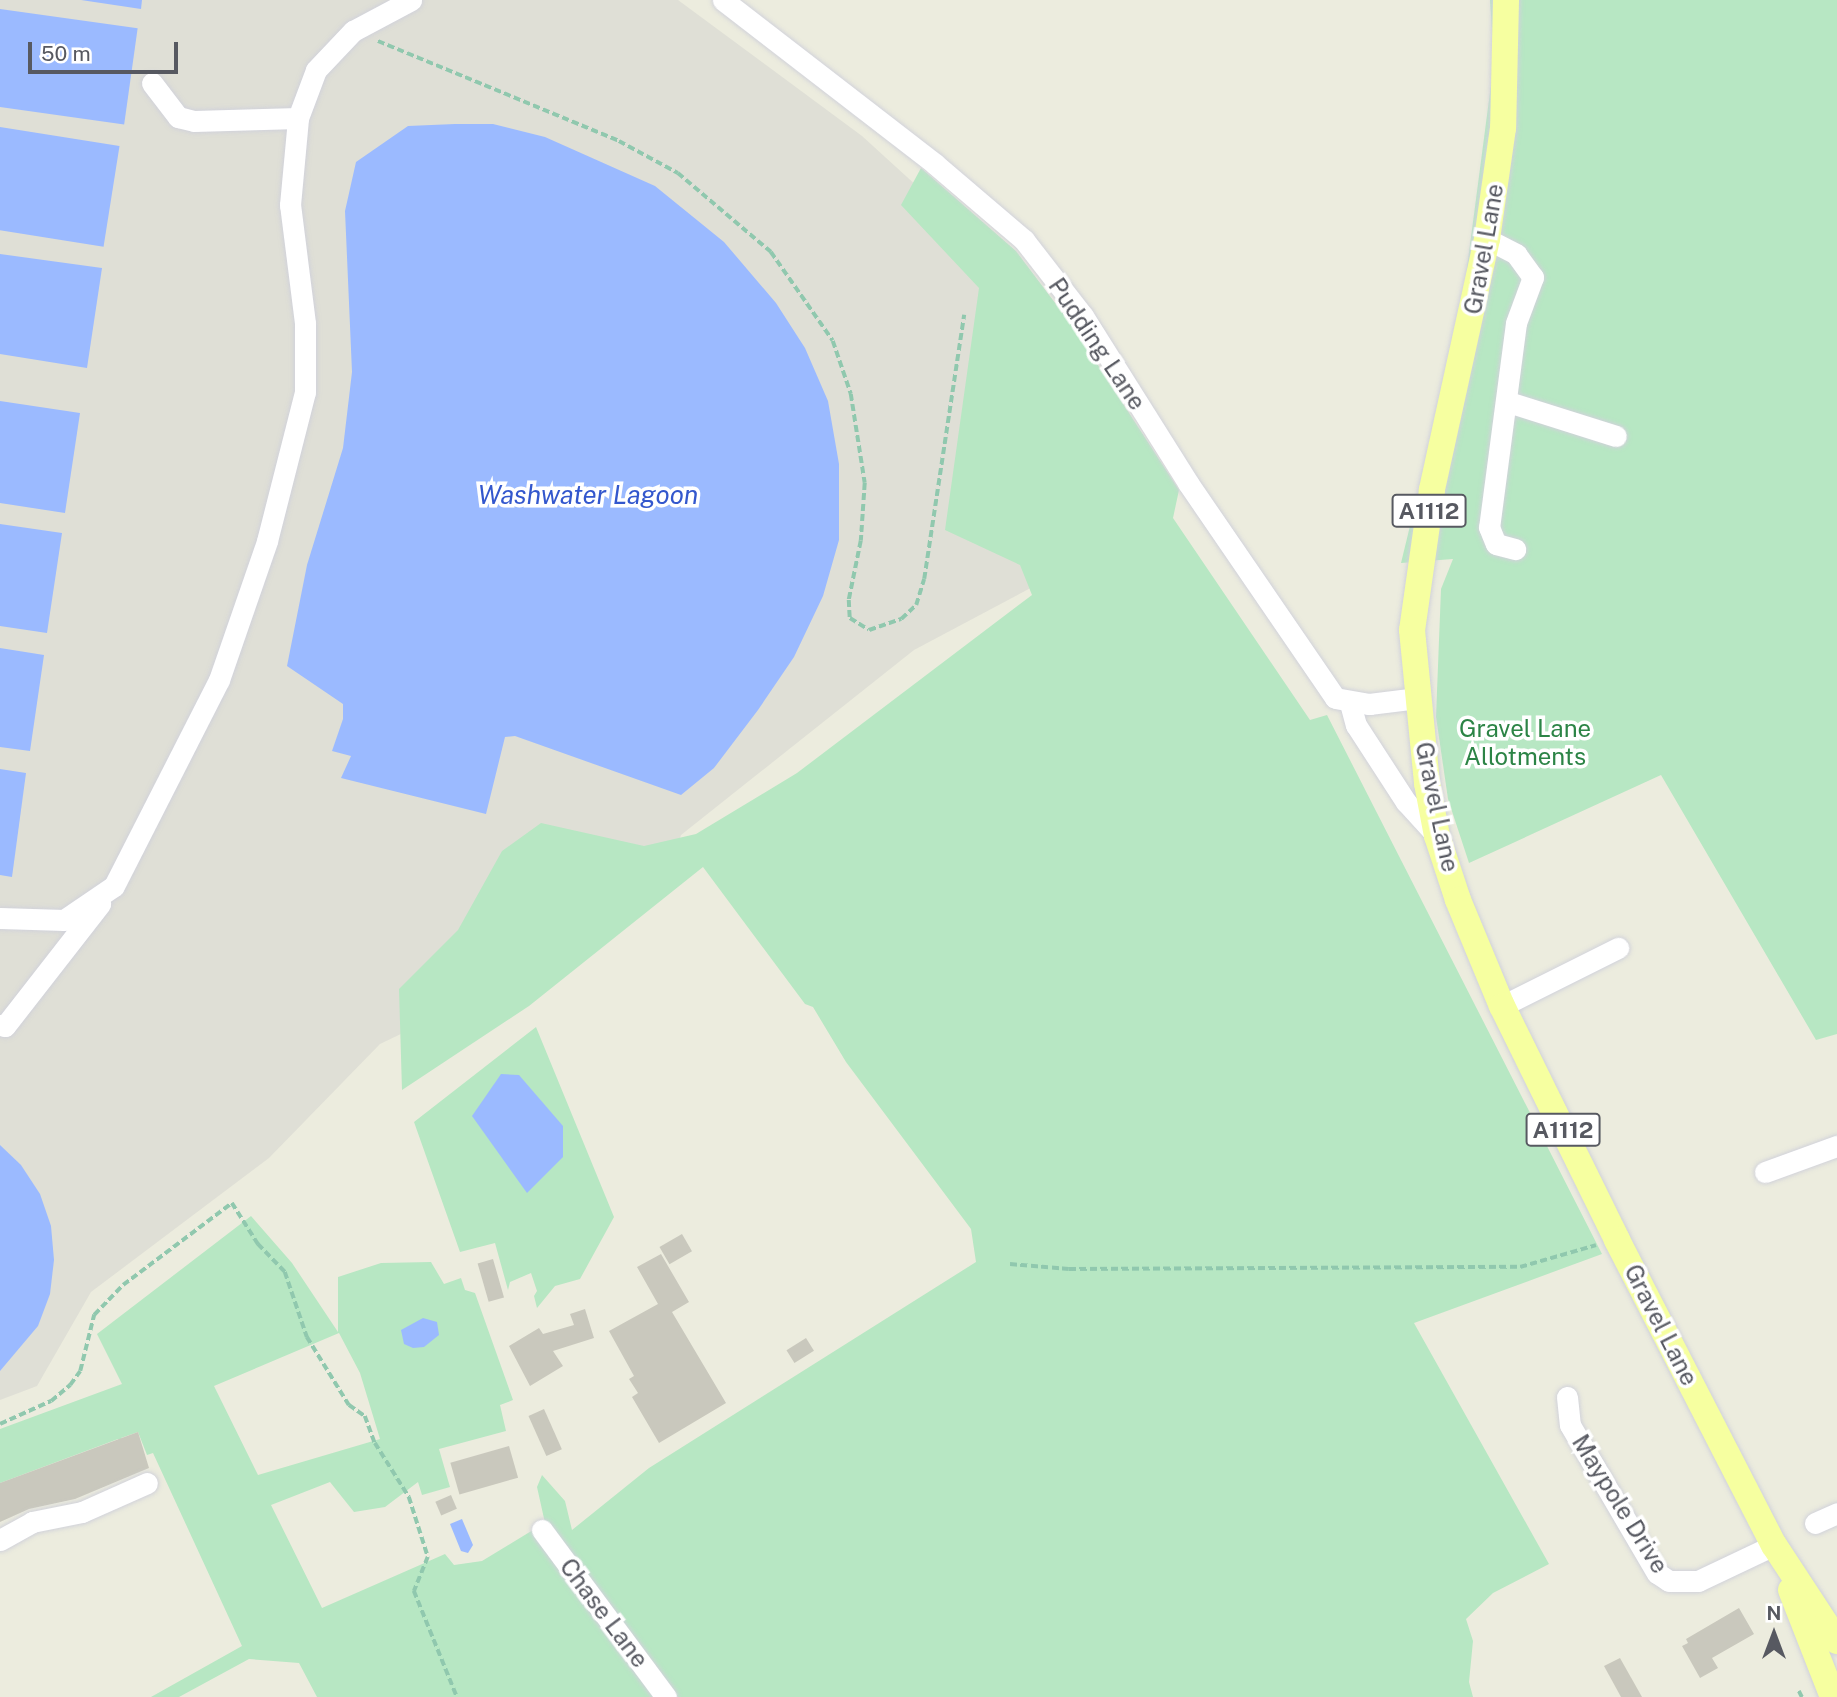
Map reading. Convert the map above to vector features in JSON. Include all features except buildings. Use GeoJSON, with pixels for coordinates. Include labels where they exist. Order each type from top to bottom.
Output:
{"type":"FeatureCollection","features":[{"type":"Feature","properties":{"kind":"main road","name":"Gravel Lane"},"geometry":{"type":"LineString","coordinates":[[1506,0],[1503,128],[1487,239],[1427,526],[1412,630],[1418,698],[1437,836],[1458,900],[1502,1006],[1617,1240],[1775,1547],[1835,1696]]}},
{"type":"Feature","properties":{"kind":"main road","name":"Gravel Lane"},"geometry":{"type":"LineString","coordinates":[[1775,1547],[1837,1641]]}},
{"type":"Feature","properties":{"kind":"street"},"geometry":{"type":"LineString","coordinates":[[0,1025],[5,1026],[114,886],[219,680],[267,541],[305,392],[305,323],[290,205],[298,118],[316,71],[352,31],[411,0]]}},
{"type":"Feature","properties":{"kind":"street","name":"Pudding Lane"},"geometry":{"type":"LineString","coordinates":[[723,0],[1024,240],[1083,316],[1326,687],[1342,702],[1350,703]]}},
{"type":"Feature","properties":{"kind":"street"},"geometry":{"type":"LineString","coordinates":[[152,83],[178,117],[194,121],[298,118]]}},
{"type":"Feature","properties":{"kind":"street"},"geometry":{"type":"LineString","coordinates":[[1487,239],[1516,254],[1533,277],[1516,323],[1489,535],[1496,544],[1515,549]]}},
{"type":"Feature","properties":{"kind":"street"},"geometry":{"type":"LineString","coordinates":[[1508,402],[1616,436]]}},
{"type":"Feature","properties":{"kind":"street"},"geometry":{"type":"LineString","coordinates":[[1418,698],[1350,703],[1356,725],[1379,761],[1406,802],[1437,836]]}},
{"type":"Feature","properties":{"kind":"street"},"geometry":{"type":"LineString","coordinates":[[0,918],[64,920],[114,886]]}},
{"type":"Feature","properties":{"kind":"street"},"geometry":{"type":"LineString","coordinates":[[1502,1006],[1618,948]]}},
{"type":"Feature","properties":{"kind":"street"},"geometry":{"type":"LineString","coordinates":[[1765,1172],[1837,1146]]}},
{"type":"Feature","properties":{"kind":"street","name":"Maypole Drive"},"geometry":{"type":"LineString","coordinates":[[1567,1397],[1570,1425],[1657,1573],[1668,1581],[1698,1581],[1775,1547]]}},
{"type":"Feature","properties":{"kind":"street"},"geometry":{"type":"LineString","coordinates":[[0,1540],[32,1522],[82,1512],[147,1483]]}},
{"type":"Feature","properties":{"kind":"street"},"geometry":{"type":"LineString","coordinates":[[1815,1523],[1837,1513]]}},
{"type":"Feature","properties":{"kind":"street","name":"Chase Lane"},"geometry":{"type":"LineString","coordinates":[[541,1530],[666,1697]]}},
{"type":"Feature","properties":{"kind":"path"},"geometry":{"type":"LineString","coordinates":[[352,31],[619,141],[678,173],[771,252],[833,341],[851,394],[866,483],[850,618],[869,630],[901,619],[916,605],[920,592],[964,315]]}},
{"type":"Feature","properties":{"kind":"path"},"geometry":{"type":"LineString","coordinates":[[0,1424],[51,1401],[70,1385],[80,1371],[94,1314],[123,1285],[232,1203],[258,1244],[285,1272],[307,1337],[349,1405],[365,1416],[375,1443],[409,1497],[428,1557],[414,1591],[457,1697]]}},
{"type":"Feature","properties":{"kind":"path"},"geometry":{"type":"LineString","coordinates":[[1010,1264],[1069,1269],[1520,1267],[1617,1240]]}},
{"type":"Feature","properties":{"kind":"path"},"geometry":{"type":"LineString","coordinates":[[1799,1691],[1802,1697]]}},
{"type":"Feature","properties":{"kind":"shaded area"},"geometry":{"type":"Polygon","coordinates":[[[0,0],[678,0],[862,136],[1019,279],[1170,514],[914,650],[681,835],[675,856],[457,1007],[380,1044],[269,1158],[91,1292],[37,1386],[0,1400],[0,0]]]}},
{"type":"Feature","properties":{"kind":"green space","name":"Gravel Lane Allotments"},"geometry":{"type":"Polygon","coordinates":[[[1490,0],[1837,0],[1837,1034],[1816,1040],[1661,775],[1469,863],[1448,799],[1436,717],[1441,589],[1453,559],[1401,563],[1460,321],[1494,62],[1490,0]]]}},
{"type":"Feature","properties":{"kind":"green space"},"geometry":{"type":"Polygon","coordinates":[[[921,168],[1016,251],[1074,328],[1179,490],[1173,518],[1310,720],[1327,715],[1602,1254],[1414,1323],[1549,1564],[1493,1593],[1466,1619],[1473,1641],[1469,1682],[1473,1697],[676,1697],[545,1523],[537,1487],[542,1475],[565,1501],[572,1530],[649,1468],[976,1262],[971,1229],[846,1062],[813,1007],[805,1004],[703,867],[529,1006],[402,1090],[399,989],[458,930],[502,851],[541,823],[644,846],[696,834],[797,773],[1032,595],[1020,565],[945,530],[979,288],[901,205],[921,168]]]}},
{"type":"Feature","properties":{"kind":"green space"},"geometry":{"type":"Polygon","coordinates":[[[536,1027],[614,1217],[580,1279],[555,1286],[537,1308],[534,1296],[537,1291],[531,1273],[510,1282],[508,1290],[495,1243],[460,1252],[414,1122],[536,1027]]]}},
{"type":"Feature","properties":{"kind":"green space"},"geometry":{"type":"Polygon","coordinates":[[[251,1216],[292,1263],[338,1332],[338,1277],[381,1263],[431,1262],[444,1284],[461,1278],[465,1290],[475,1293],[513,1400],[500,1405],[506,1431],[439,1449],[450,1487],[422,1495],[418,1482],[385,1507],[354,1512],[330,1482],[271,1505],[322,1608],[445,1554],[454,1565],[482,1561],[533,1530],[658,1697],[317,1697],[299,1663],[249,1659],[179,1697],[151,1697],[242,1646],[153,1453],[147,1455],[138,1432],[121,1438],[127,1455],[118,1439],[0,1483],[0,1429],[122,1384],[97,1334],[251,1216]],[[339,1333],[214,1386],[258,1475],[380,1439],[360,1373],[339,1333]]]}},
{"type":"Feature","properties":{"kind":"water"},"geometry":{"type":"Polygon","coordinates":[[[81,0],[142,0],[141,9],[81,0]]]}},
{"type":"Feature","properties":{"kind":"water"},"geometry":{"type":"Polygon","coordinates":[[[0,9],[138,28],[124,124],[0,107],[0,9]]]}},
{"type":"Feature","properties":{"kind":"water","name":"Washwater Lagoon"},"geometry":{"type":"Polygon","coordinates":[[[493,124],[545,137],[655,186],[724,242],[776,303],[805,348],[828,401],[839,464],[839,540],[823,596],[794,657],[758,710],[714,768],[681,795],[515,736],[505,737],[486,814],[341,778],[351,756],[332,751],[343,719],[343,704],[287,666],[307,565],[343,448],[352,372],[345,211],[356,162],[408,126],[493,124]]]}},
{"type":"Feature","properties":{"kind":"water"},"geometry":{"type":"Polygon","coordinates":[[[0,127],[120,146],[104,247],[0,230],[0,127]]]}},
{"type":"Feature","properties":{"kind":"water"},"geometry":{"type":"Polygon","coordinates":[[[0,254],[102,268],[87,368],[0,354],[0,254]]]}},
{"type":"Feature","properties":{"kind":"water"},"geometry":{"type":"Polygon","coordinates":[[[0,401],[80,413],[65,513],[0,503],[0,401]]]}},
{"type":"Feature","properties":{"kind":"water"},"geometry":{"type":"Polygon","coordinates":[[[0,524],[62,533],[47,633],[0,626],[0,524]]]}},
{"type":"Feature","properties":{"kind":"water"},"geometry":{"type":"Polygon","coordinates":[[[0,648],[44,655],[30,751],[0,747],[0,648]]]}},
{"type":"Feature","properties":{"kind":"water"},"geometry":{"type":"Polygon","coordinates":[[[0,769],[26,773],[12,877],[0,875],[0,769]]]}},
{"type":"Feature","properties":{"kind":"water"},"geometry":{"type":"Polygon","coordinates":[[[501,1074],[519,1075],[563,1126],[563,1157],[527,1193],[472,1116],[501,1074]]]}},
{"type":"Feature","properties":{"kind":"water"},"geometry":{"type":"Polygon","coordinates":[[[0,1145],[21,1165],[40,1194],[51,1226],[54,1260],[50,1294],[38,1326],[0,1371],[0,1145]]]}},
{"type":"Feature","properties":{"kind":"water"},"geometry":{"type":"Polygon","coordinates":[[[423,1318],[437,1322],[439,1335],[424,1347],[413,1348],[404,1344],[401,1330],[423,1318]]]}},
{"type":"Feature","properties":{"kind":"water"},"geometry":{"type":"Polygon","coordinates":[[[462,1519],[473,1545],[468,1553],[461,1551],[450,1524],[462,1519]]]}}]}
